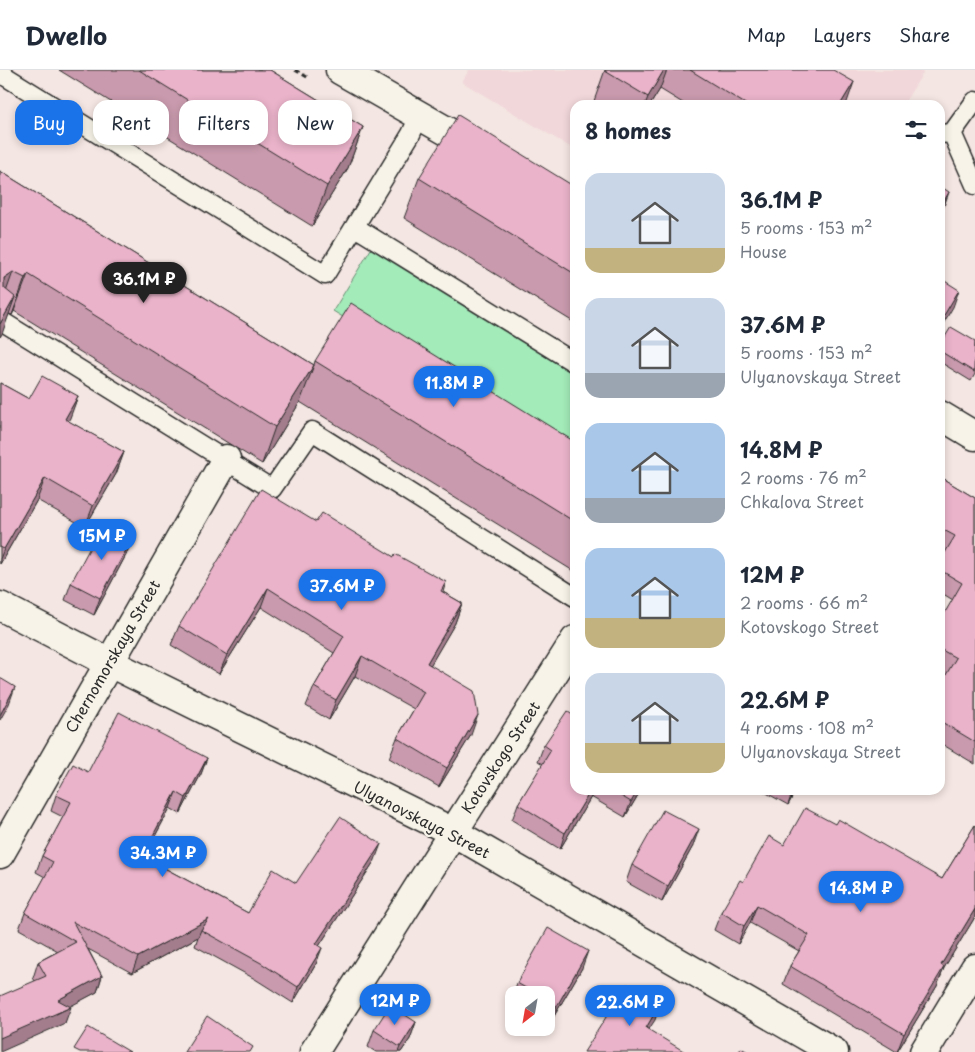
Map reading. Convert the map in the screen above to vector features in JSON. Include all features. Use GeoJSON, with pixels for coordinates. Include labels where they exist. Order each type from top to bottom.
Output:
{"type":"FeatureCollection","features":[{"type":"Feature","properties":{"kind":"street"},"geometry":{"type":"LineString","coordinates":[[340,70],[420,114],[502,163]]}},
{"type":"Feature","properties":{"kind":"street"},"geometry":{"type":"LineString","coordinates":[[945,418],[975,436]]}},
{"type":"Feature","properties":{"kind":"street","name":"Chernomorskaya Street"},"geometry":{"type":"LineString","coordinates":[[0,854],[108,662],[226,459]]}},
{"type":"Feature","properties":{"kind":"street","name":"Ulyanovskaya Street"},"geometry":{"type":"LineString","coordinates":[[0,606],[108,662],[452,832],[834,1052]]}},
{"type":"Feature","properties":{"kind":"street","name":"Kotovskogo Street"},"geometry":{"type":"LineString","coordinates":[[314,1052],[570,648]]}},
{"type":"Feature","properties":{"kind":"street"},"geometry":{"type":"LineString","coordinates":[[924,1052],[975,968]]}},
{"type":"Feature","properties":{"kind":"lane"},"geometry":{"type":"LineString","coordinates":[[0,73],[325,275],[411,134],[420,114]]}},
{"type":"Feature","properties":{"kind":"lane"},"geometry":{"type":"LineString","coordinates":[[975,101],[946,134],[975,185]]}},
{"type":"Feature","properties":{"kind":"lane"},"geometry":{"type":"LineString","coordinates":[[355,227],[570,360]]}},
{"type":"Feature","properties":{"kind":"lane"},"geometry":{"type":"LineString","coordinates":[[0,320],[272,489],[312,431],[570,594]]}},
{"type":"Feature","properties":{"kind":"shaded area"},"geometry":{"type":"Polygon","coordinates":[[[469,70],[919,70],[923,73],[906,100],[570,100],[570,147],[462,82],[469,70]]]}},
{"type":"Feature","properties":{"kind":"green space"},"geometry":{"type":"Polygon","coordinates":[[[371,249],[570,372],[570,456],[333,311],[371,249]]]}},
{"type":"Feature","properties":{"kind":"building"},"geometry":{"type":"Polygon","coordinates":[[[139,70],[270,70],[319,100],[278,100],[278,145],[352,145],[352,120],[363,127],[327,186],[261,145],[268,145],[268,100],[188,100],[139,70]]]}},
{"type":"Feature","properties":{"kind":"building"},"geometry":{"type":"Polygon","coordinates":[[[605,70],[664,70],[648,97],[605,70]]]}},
{"type":"Feature","properties":{"kind":"building"},"geometry":{"type":"Polygon","coordinates":[[[690,70],[833,70],[854,82],[843,100],[739,100],[690,70]]]}},
{"type":"Feature","properties":{"kind":"building"},"geometry":{"type":"Polygon","coordinates":[[[458,115],[570,184],[570,271],[419,178],[458,115]]]}},
{"type":"Feature","properties":{"kind":"building"},"geometry":{"type":"Polygon","coordinates":[[[0,171],[314,365],[275,427],[28,274],[25,278],[13,272],[4,278],[4,288],[15,297],[0,324],[0,171]]]}},
{"type":"Feature","properties":{"kind":"building"},"geometry":{"type":"Polygon","coordinates":[[[945,189],[949,192],[945,199],[945,189]]]}},
{"type":"Feature","properties":{"kind":"building"},"geometry":{"type":"Polygon","coordinates":[[[945,281],[959,290],[945,314],[945,281]]]}},
{"type":"Feature","properties":{"kind":"building"},"geometry":{"type":"Polygon","coordinates":[[[351,303],[570,439],[570,519],[315,361],[351,303]]]}},
{"type":"Feature","properties":{"kind":"building"},"geometry":{"type":"Polygon","coordinates":[[[951,327],[975,341],[974,372],[945,354],[945,337],[951,327]]]}},
{"type":"Feature","properties":{"kind":"building"},"geometry":{"type":"Polygon","coordinates":[[[42,376],[78,396],[65,419],[124,452],[93,506],[45,478],[4,549],[0,547],[0,383],[29,399],[42,376]]]}},
{"type":"Feature","properties":{"kind":"building"},"geometry":{"type":"Polygon","coordinates":[[[945,480],[975,498],[975,742],[945,724],[945,677],[956,658],[945,652],[945,612],[962,583],[945,573],[945,553],[955,536],[945,531],[945,480]]]}},
{"type":"Feature","properties":{"kind":"building"},"geometry":{"type":"Polygon","coordinates":[[[261,489],[316,522],[322,513],[394,557],[395,554],[446,582],[441,591],[462,603],[427,663],[474,691],[478,715],[447,768],[397,738],[424,692],[362,656],[336,700],[314,687],[344,636],[268,588],[227,655],[179,626],[261,489]]]}},
{"type":"Feature","properties":{"kind":"building"},"geometry":{"type":"Polygon","coordinates":[[[103,523],[132,539],[100,598],[71,583],[103,523]]]}},
{"type":"Feature","properties":{"kind":"building"},"geometry":{"type":"Polygon","coordinates":[[[0,678],[15,687],[0,715],[0,678]]]}},
{"type":"Feature","properties":{"kind":"building"},"geometry":{"type":"Polygon","coordinates":[[[567,711],[570,713],[570,795],[588,795],[565,833],[518,804],[551,750],[544,745],[567,711]]]}},
{"type":"Feature","properties":{"kind":"building"},"geometry":{"type":"Polygon","coordinates":[[[119,712],[207,758],[186,798],[176,792],[142,856],[248,913],[273,869],[296,883],[340,817],[381,844],[316,944],[322,948],[298,987],[261,963],[201,930],[209,919],[138,957],[73,922],[102,976],[58,1000],[71,1007],[0,1038],[0,996],[46,976],[38,962],[76,942],[25,913],[53,862],[42,856],[71,802],[56,795],[73,764],[88,772],[119,712]]]}},
{"type":"Feature","properties":{"kind":"building"},"geometry":{"type":"Polygon","coordinates":[[[619,795],[635,795],[631,802],[619,795]]]}},
{"type":"Feature","properties":{"kind":"building"},"geometry":{"type":"Polygon","coordinates":[[[805,808],[835,824],[838,819],[942,879],[975,825],[975,909],[941,965],[944,967],[904,1034],[790,966],[809,935],[757,905],[744,926],[721,912],[740,880],[743,882],[769,836],[784,845],[805,808]]]}},
{"type":"Feature","properties":{"kind":"building"},"geometry":{"type":"Polygon","coordinates":[[[663,810],[699,829],[668,886],[632,865],[663,810]]]}},
{"type":"Feature","properties":{"kind":"building"},"geometry":{"type":"Polygon","coordinates":[[[548,928],[588,951],[557,1006],[555,1005],[555,986],[522,986],[517,983],[548,928]]]}},
{"type":"Feature","properties":{"kind":"building"},"geometry":{"type":"Polygon","coordinates":[[[627,984],[660,1004],[646,1028],[685,1052],[584,1052],[627,984]]]}},
{"type":"Feature","properties":{"kind":"building"},"geometry":{"type":"Polygon","coordinates":[[[390,1005],[416,1022],[400,1047],[374,1030],[390,1005]]]}},
{"type":"Feature","properties":{"kind":"building"},"geometry":{"type":"Polygon","coordinates":[[[207,1016],[253,1047],[250,1052],[184,1052],[207,1016]]]}},
{"type":"Feature","properties":{"kind":"building"},"geometry":{"type":"Polygon","coordinates":[[[88,1027],[130,1052],[80,1052],[74,1049],[88,1027]]]}},
{"type":"Feature","properties":{"kind":"building"},"geometry":{"type":"Polygon","coordinates":[[[741,1048],[748,1052],[739,1052],[741,1048]]]}}]}
